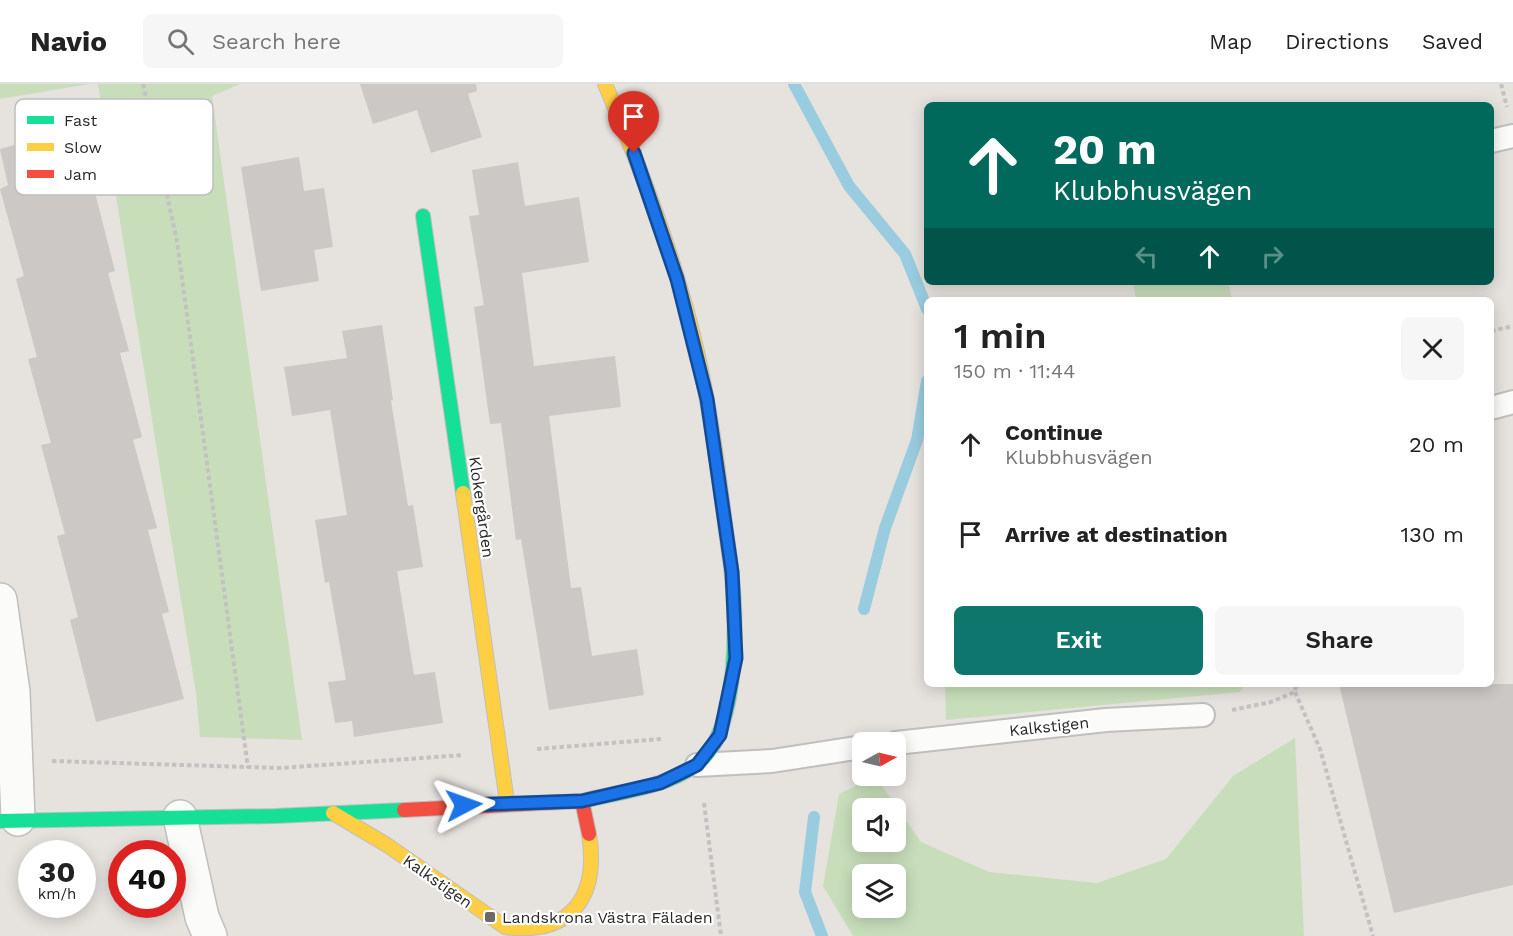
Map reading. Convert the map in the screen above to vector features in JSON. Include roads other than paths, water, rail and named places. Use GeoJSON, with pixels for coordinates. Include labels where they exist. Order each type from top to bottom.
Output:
{"type":"FeatureCollection","features":[{"type":"Feature","properties":{"kind":"street"},"geometry":{"type":"LineString","coordinates":[[0,600],[13,692],[17,760],[9,820],[333,813],[507,802],[582,801],[660,783],[697,765],[720,735],[736,658],[732,572],[707,399],[677,279],[634,153],[605,84]]}},
{"type":"Feature","properties":{"kind":"street","name":"Klokergården"},"geometry":{"type":"LineString","coordinates":[[423,216],[507,802]]}},
{"type":"Feature","properties":{"kind":"street","name":"Kalkstigen"},"geometry":{"type":"LineString","coordinates":[[333,813],[387,845],[505,927],[522,931],[557,924],[568,918],[585,895],[590,880],[591,861],[582,801]]}},
{"type":"Feature","properties":{"kind":"street"},"geometry":{"type":"LineString","coordinates":[[180,817],[202,917],[210,936]]}},
{"type":"Feature","properties":{"kind":"lane"},"geometry":{"type":"LineString","coordinates":[[1494,140],[1513,136]]}},
{"type":"Feature","properties":{"kind":"lane"},"geometry":{"type":"LineString","coordinates":[[1494,407],[1513,402]]}},
{"type":"Feature","properties":{"kind":"lane","name":"Kalkstigen"},"geometry":{"type":"LineString","coordinates":[[906,742],[1106,720],[1203,715]]}},
{"type":"Feature","properties":{"kind":"lane"},"geometry":{"type":"LineString","coordinates":[[697,765],[772,760],[852,748]]}},
{"type":"Feature","properties":{"kind":"waterway"},"geometry":{"type":"LineString","coordinates":[[794,84],[849,186],[905,254],[924,302]]}},
{"type":"Feature","properties":{"kind":"waterway"},"geometry":{"type":"LineString","coordinates":[[864,609],[885,528],[917,440],[924,399]]}},
{"type":"Feature","properties":{"kind":"waterway"},"geometry":{"type":"LineString","coordinates":[[814,817],[805,892],[822,936]]}},
{"type":"Feature","properties":{"kind":"place","name":"Landskrona Västra Fäladen"},"geometry":{"type":"Point","coordinates":[490,917]}}]}
